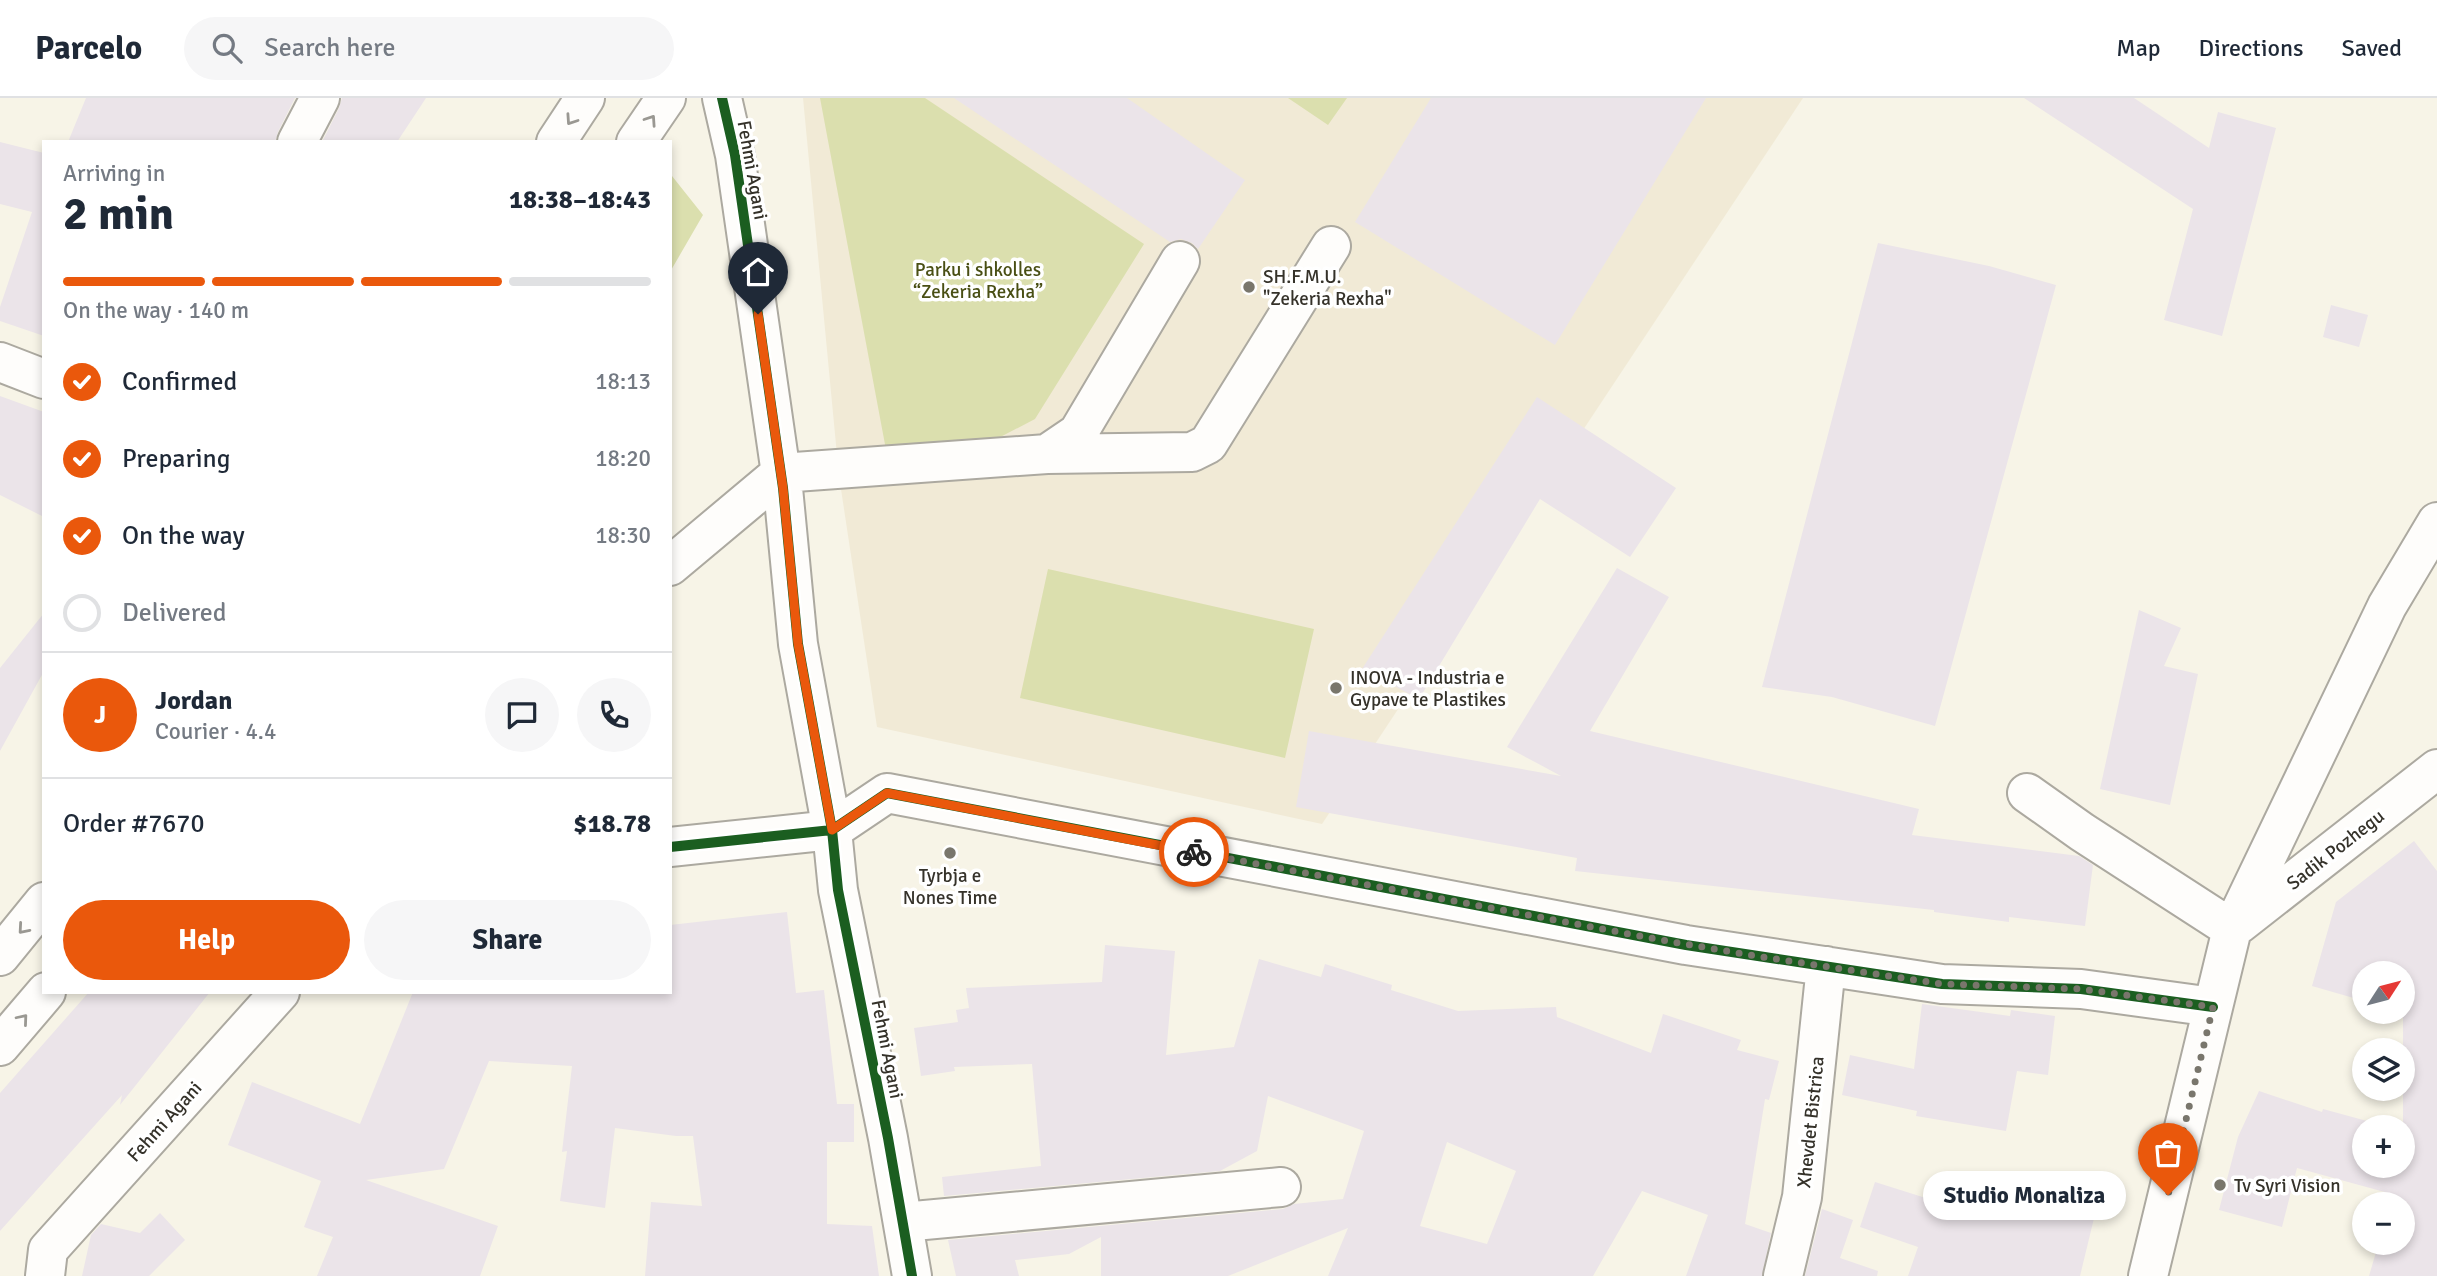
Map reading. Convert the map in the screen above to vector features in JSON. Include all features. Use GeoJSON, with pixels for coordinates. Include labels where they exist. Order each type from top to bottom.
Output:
{"type":"FeatureCollection","features":[{"type":"Feature","properties":{"kind":"street"},"geometry":{"type":"LineString","coordinates":[[298,140],[320,98]]}},
{"type":"Feature","properties":{"kind":"street"},"geometry":{"type":"LineString","coordinates":[[557,140],[586,98]]}},
{"type":"Feature","properties":{"kind":"street"},"geometry":{"type":"LineString","coordinates":[[637,140],[666,98]]}},
{"type":"Feature","properties":{"kind":"street","name":"Fehmi Agani"},"geometry":{"type":"LineString","coordinates":[[722,98],[735,155],[781,472],[798,644],[832,830],[838,890],[912,1276]]}},
{"type":"Feature","properties":{"kind":"street"},"geometry":{"type":"LineString","coordinates":[[672,564],[781,472],[1047,454],[1192,452],[1208,444],[1331,246]]}},
{"type":"Feature","properties":{"kind":"street"},"geometry":{"type":"LineString","coordinates":[[1047,454],[1078,433],[1180,261]]}},
{"type":"Feature","properties":{"kind":"street"},"geometry":{"type":"LineString","coordinates":[[0,362],[42,378]]}},
{"type":"Feature","properties":{"kind":"street"},"geometry":{"type":"LineString","coordinates":[[2148,1276],[2232,929],[2386,606],[2437,522]]}},
{"type":"Feature","properties":{"kind":"street","name":"Sadik Pozhegu"},"geometry":{"type":"LineString","coordinates":[[2232,929],[2437,769]]}},
{"type":"Feature","properties":{"kind":"street"},"geometry":{"type":"LineString","coordinates":[[672,847],[832,830],[887,793],[1660,940],[1942,984],[2081,989],[2213,1007]]}},
{"type":"Feature","properties":{"kind":"street"},"geometry":{"type":"LineString","coordinates":[[2027,793],[2232,929]]}},
{"type":"Feature","properties":{"kind":"street"},"geometry":{"type":"LineString","coordinates":[[0,956],[42,904]]}},
{"type":"Feature","properties":{"kind":"street","name":"Xhevdet Bistrica"},"geometry":{"type":"LineString","coordinates":[[1783,1276],[1802,1197],[1826,966]]}},
{"type":"Feature","properties":{"kind":"street"},"geometry":{"type":"LineString","coordinates":[[0,1046],[44,994]]}},
{"type":"Feature","properties":{"kind":"street","name":"Fehmi Agani"},"geometry":{"type":"LineString","coordinates":[[46,1263],[278,994]]}},
{"type":"Feature","properties":{"kind":"street"},"geometry":{"type":"LineString","coordinates":[[903,1222],[1280,1187]]}},
{"type":"Feature","properties":{"kind":"shaded area","name":"SH.F.M.U. \"Zekeria Rexha\""},"geometry":{"type":"Polygon","coordinates":[[[803,98],[1803,98],[1322,824],[877,727],[839,476],[803,98]]]}},
{"type":"Feature","properties":{"kind":"green space","name":"Parku i shkolles “Zekeria Rexha”"},"geometry":{"type":"Polygon","coordinates":[[[820,98],[925,98],[1144,244],[1035,419],[920,479],[890,471],[820,98]]]}},
{"type":"Feature","properties":{"kind":"green space"},"geometry":{"type":"Polygon","coordinates":[[[1288,98],[1347,98],[1328,125],[1288,98]]]}},
{"type":"Feature","properties":{"kind":"green space"},"geometry":{"type":"Polygon","coordinates":[[[672,176],[703,215],[672,269],[672,176]]]}},
{"type":"Feature","properties":{"kind":"green space"},"geometry":{"type":"Polygon","coordinates":[[[1048,569],[1314,629],[1285,758],[1020,698],[1048,569]]]}},
{"type":"Feature","properties":{"kind":"building"},"geometry":{"type":"Polygon","coordinates":[[[86,98],[295,98],[276,140],[69,140],[86,98]]]}},
{"type":"Feature","properties":{"kind":"building"},"geometry":{"type":"Polygon","coordinates":[[[342,98],[426,98],[398,140],[323,140],[342,98]]]}},
{"type":"Feature","properties":{"kind":"building"},"geometry":{"type":"Polygon","coordinates":[[[954,98],[1127,98],[1245,180],[1198,249],[1192,243],[1181,239],[1170,242],[954,98]]]}},
{"type":"Feature","properties":{"kind":"building"},"geometry":{"type":"Polygon","coordinates":[[[1431,98],[1706,98],[1555,345],[1355,222],[1431,98]]]}},
{"type":"Feature","properties":{"kind":"building"},"geometry":{"type":"Polygon","coordinates":[[[2024,98],[2134,98],[2209,148],[2218,112],[2276,128],[2222,336],[2164,320],[2193,209],[2024,98]]]}},
{"type":"Feature","properties":{"kind":"building"},"geometry":{"type":"Polygon","coordinates":[[[0,142],[42,152],[42,335],[0,321],[0,307],[32,212],[0,204],[0,142]]]}},
{"type":"Feature","properties":{"kind":"building"},"geometry":{"type":"Polygon","coordinates":[[[1878,243],[1989,266],[2056,285],[1935,726],[1832,697],[1762,687],[1878,243]]]}},
{"type":"Feature","properties":{"kind":"building"},"geometry":{"type":"Polygon","coordinates":[[[2331,305],[2368,315],[2359,347],[2323,337],[2331,305]]]}},
{"type":"Feature","properties":{"kind":"building"},"geometry":{"type":"Polygon","coordinates":[[[0,396],[42,411],[42,516],[0,495],[0,396]]]}},
{"type":"Feature","properties":{"kind":"building"},"geometry":{"type":"Polygon","coordinates":[[[1537,397],[1676,488],[1630,557],[1540,499],[1419,699],[1362,669],[1537,397]]]}},
{"type":"Feature","properties":{"kind":"building"},"geometry":{"type":"Polygon","coordinates":[[[1617,568],[1669,597],[1590,731],[1919,809],[1912,835],[2079,856],[2093,865],[2085,926],[2009,917],[2009,922],[1934,910],[1575,871],[1577,858],[1296,807],[1309,731],[1561,776],[1507,747],[1617,568]]]}},
{"type":"Feature","properties":{"kind":"building"},"geometry":{"type":"Polygon","coordinates":[[[2139,610],[2181,628],[2164,666],[2198,674],[2170,805],[2100,789],[2139,610]]]}},
{"type":"Feature","properties":{"kind":"building"},"geometry":{"type":"Polygon","coordinates":[[[42,616],[42,675],[0,751],[0,668],[42,616]]]}},
{"type":"Feature","properties":{"kind":"building"},"geometry":{"type":"Polygon","coordinates":[[[2414,841],[2437,871],[2437,1276],[2369,1276],[2375,1255],[2415,1255],[2415,1192],[2385,1192],[2297,1168],[2282,1227],[2219,1210],[2238,1137],[2259,1091],[2322,1112],[2323,1109],[2352,1117],[2352,1178],[2415,1178],[2415,1115],[2403,1115],[2403,1101],[2415,1101],[2415,1038],[2403,1038],[2403,1024],[2415,1024],[2415,961],[2352,961],[2352,998],[2312,986],[2336,902],[2414,841]]]}},
{"type":"Feature","properties":{"kind":"building"},"geometry":{"type":"Polygon","coordinates":[[[787,912],[796,993],[824,990],[837,1104],[854,1104],[854,1142],[827,1142],[827,1224],[872,1226],[879,1276],[645,1276],[651,1202],[702,1206],[693,1136],[615,1128],[605,1208],[560,1201],[567,1151],[562,1152],[572,1066],[489,1061],[444,1169],[366,1180],[498,1226],[480,1276],[317,1276],[333,1237],[304,1227],[321,1181],[228,1145],[252,1082],[360,1124],[412,994],[672,994],[672,925],[787,912]]]}},
{"type":"Feature","properties":{"kind":"building"},"geometry":{"type":"Polygon","coordinates":[[[1105,945],[1175,951],[1166,1055],[1234,1047],[1259,959],[1321,977],[1325,964],[1392,985],[1391,990],[1458,1011],[1556,1007],[1557,1017],[1651,1053],[1663,1014],[1741,1040],[1737,1050],[1779,1061],[1769,1100],[1765,1099],[1745,1224],[1771,1233],[1762,1276],[1686,1276],[1708,1215],[1642,1191],[1593,1276],[1328,1276],[1348,1228],[1228,1276],[1101,1276],[1101,1237],[1069,1254],[1015,1260],[1019,1276],[956,1276],[948,1240],[1283,1209],[1294,1204],[1343,1199],[1364,1131],[1268,1096],[1257,1151],[1220,1171],[944,1196],[942,1177],[1041,1166],[1032,1064],[954,1067],[955,1071],[921,1076],[914,1028],[958,1022],[956,1010],[969,1008],[966,988],[1102,982],[1105,945]],[[1447,1142],[1420,1226],[1487,1244],[1516,1171],[1447,1142]]]}},
{"type":"Feature","properties":{"kind":"building"},"geometry":{"type":"Polygon","coordinates":[[[87,994],[208,994],[120,1105],[122,1095],[0,1231],[0,1093],[87,994]]]}},
{"type":"Feature","properties":{"kind":"building"},"geometry":{"type":"Polygon","coordinates":[[[1922,1004],[2010,1016],[2011,1010],[2055,1016],[2048,1075],[2017,1071],[2006,1131],[1916,1116],[1917,1111],[1842,1095],[1850,1055],[1914,1069],[1922,1004]]]}},
{"type":"Feature","properties":{"kind":"building"},"geometry":{"type":"Polygon","coordinates":[[[2004,1172],[2096,1210],[2080,1276],[1908,1276],[1918,1247],[1860,1227],[1875,1182],[1986,1217],[2004,1172]]]}},
{"type":"Feature","properties":{"kind":"building"},"geometry":{"type":"Polygon","coordinates":[[[1822,1209],[1853,1220],[1840,1258],[1878,1271],[1877,1276],[1805,1276],[1822,1209]]]}},
{"type":"Feature","properties":{"kind":"building"},"geometry":{"type":"Polygon","coordinates":[[[160,1213],[185,1240],[149,1276],[82,1276],[91,1235],[101,1224],[140,1233],[160,1213]]]}},
{"type":"Feature","properties":{"kind":"cycle path"},"geometry":{"type":"LineString","coordinates":[[722,98],[735,155],[783,488],[798,644],[832,830],[838,890],[888,1138],[912,1276]]}},
{"type":"Feature","properties":{"kind":"cycle path"},"geometry":{"type":"LineString","coordinates":[[672,847],[832,830],[887,793],[1686,945],[1942,984],[2081,989],[2213,1007]]}},
{"type":"Feature","properties":{"kind":"way so far"},"geometry":{"type":"LineString","coordinates":[[1194,852],[1355,884],[1756,956],[1942,984],[2081,989],[2213,1007],[2168,1195]]}},
{"type":"Feature","properties":{"kind":"place","name":"SH.F.M.U. \"Zekeria Rexha\""},"geometry":{"type":"Point","coordinates":[1249,287]}},
{"type":"Feature","properties":{"kind":"place","name":"INOVA - Industria e Gypave te Plastikes"},"geometry":{"type":"Point","coordinates":[1336,688]}},
{"type":"Feature","properties":{"kind":"place","name":"Tyrbja e Nones Time"},"geometry":{"type":"Point","coordinates":[950,853]}},
{"type":"Feature","properties":{"kind":"place","name":"Tv Syri Vision"},"geometry":{"type":"Point","coordinates":[2220,1185]}},
{"type":"Feature","properties":{"kind":"place","name":"Studio Monaliza"},"geometry":{"type":"Point","coordinates":[2168,1195]}},
{"type":"Feature","properties":{"kind":"route"},"geometry":{"type":"LineString","coordinates":[[758,314],[783,488],[798,644],[832,830],[887,793],[1194,852]]}}]}
